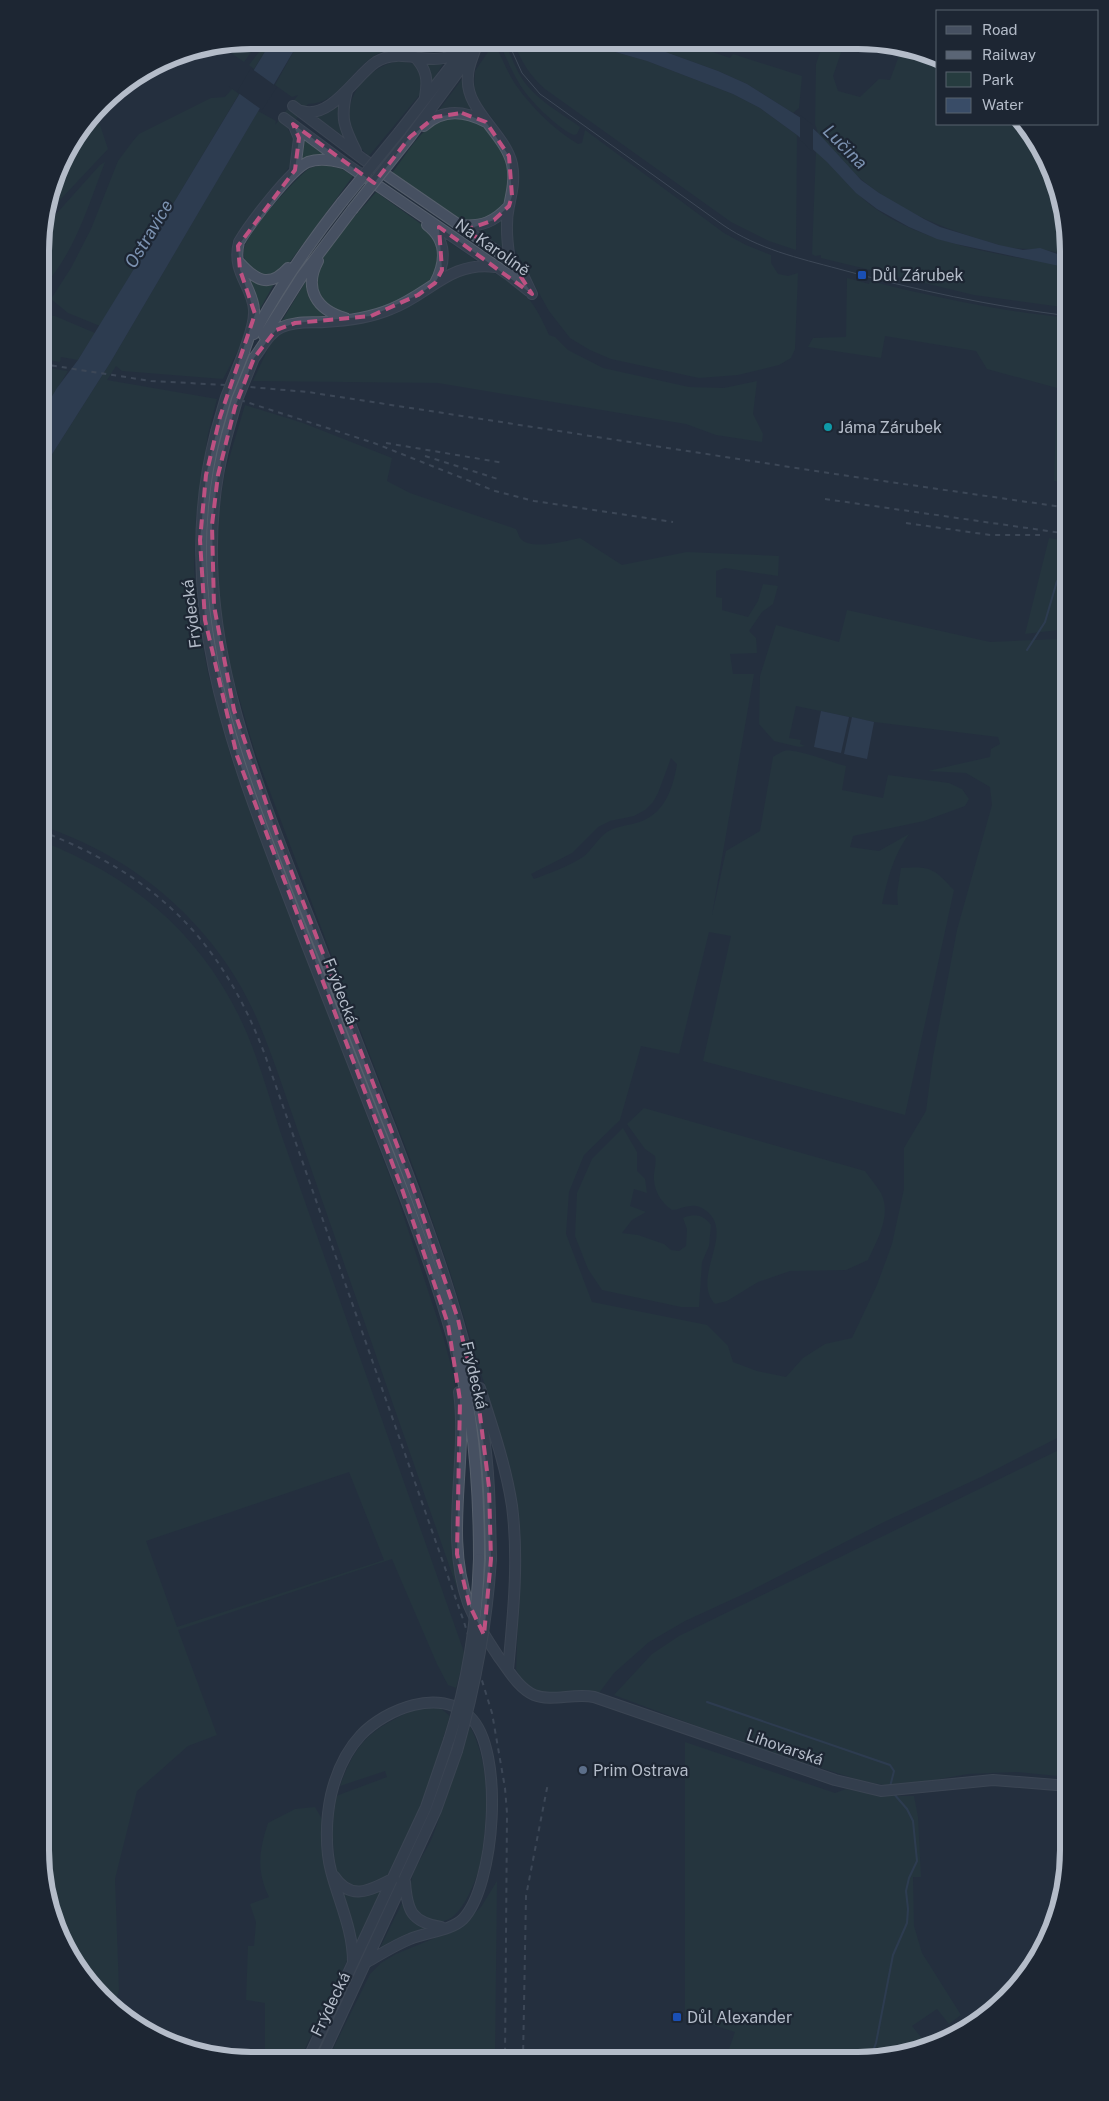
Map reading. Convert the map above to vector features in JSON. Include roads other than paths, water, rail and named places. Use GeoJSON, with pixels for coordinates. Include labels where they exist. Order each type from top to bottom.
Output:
{"type":"FeatureCollection","features":[{"type":"Feature","properties":{"kind":"main road"},"geometry":{"type":"LineString","coordinates":[[359,156],[343,121],[343,107],[347,91],[363,74],[380,60],[398,55],[446,58],[463,49]]}},
{"type":"Feature","properties":{"kind":"main road"},"geometry":{"type":"LineString","coordinates":[[246,349],[277,293],[304,251],[423,102],[469,49]]}},
{"type":"Feature","properties":{"kind":"main road"},"geometry":{"type":"LineString","coordinates":[[256,355],[263,338],[290,294],[331,236],[410,138],[470,49]]}},
{"type":"Feature","properties":{"kind":"main road"},"geometry":{"type":"LineString","coordinates":[[472,49],[468,84],[472,98],[486,122],[503,143],[512,163],[513,188],[506,236],[510,260]]}},
{"type":"Feature","properties":{"kind":"main road"},"geometry":{"type":"LineString","coordinates":[[415,57],[424,68],[427,76],[423,102]]}},
{"type":"Feature","properties":{"kind":"main road","name":"Na Karolíně"},"geometry":{"type":"LineString","coordinates":[[295,170],[299,138],[289,121],[346,164],[498,267],[532,294],[523,275],[510,260],[359,156],[297,109],[309,112],[321,109],[347,91]]}},
{"type":"Feature","properties":{"kind":"main road"},"geometry":{"type":"LineString","coordinates":[[410,138],[430,120],[441,114],[462,113],[486,122]]}},
{"type":"Feature","properties":{"kind":"main road"},"geometry":{"type":"LineString","coordinates":[[246,349],[254,310],[238,261],[238,246],[242,236],[295,170],[308,162],[317,160],[346,164]]}},
{"type":"Feature","properties":{"kind":"main road"},"geometry":{"type":"LineString","coordinates":[[402,203],[408,211],[432,228],[441,242],[444,257],[443,266],[435,283]]}},
{"type":"Feature","properties":{"kind":"main road"},"geometry":{"type":"LineString","coordinates":[[459,225],[475,226],[489,223],[509,206]]}},
{"type":"Feature","properties":{"kind":"main road"},"geometry":{"type":"LineString","coordinates":[[331,236],[314,270],[312,290],[317,300],[326,310],[338,316],[354,319]]}},
{"type":"Feature","properties":{"kind":"main road"},"geometry":{"type":"LineString","coordinates":[[238,261],[254,277],[269,280],[279,277],[304,251]]}},
{"type":"Feature","properties":{"kind":"main road"},"geometry":{"type":"LineString","coordinates":[[256,355],[273,333],[284,326],[354,319],[377,314],[398,306],[435,283],[470,266],[498,267]]}},
{"type":"Feature","properties":{"kind":"main road","name":"Frýdecká"},"geometry":{"type":"LineString","coordinates":[[246,349],[226,397],[216,432],[206,475],[202,510],[200,568],[205,620],[213,669],[237,756],[267,841],[402,1188],[448,1324],[470,1417],[478,1509],[479,1559],[473,1641],[449,1740],[426,1807],[311,2052]]}},
{"type":"Feature","properties":{"kind":"main road","name":"Frýdecká"},"geometry":{"type":"LineString","coordinates":[[256,355],[237,400],[227,435],[214,502],[212,559],[216,618],[234,710],[278,837],[412,1184],[458,1318],[483,1433],[489,1487],[491,1559],[483,1641],[470,1704],[457,1751],[436,1810],[324,2052]]}},
{"type":"Feature","properties":{"kind":"main road"},"geometry":{"type":"LineString","coordinates":[[458,1318],[492,1424],[512,1504],[515,1578],[508,1670]]}},
{"type":"Feature","properties":{"kind":"main road","name":"Lihovarská"},"geometry":{"type":"LineString","coordinates":[[448,1324],[457,1375],[460,1408],[457,1554],[464,1588],[476,1621],[508,1670],[523,1688],[535,1696],[574,1695],[594,1697],[843,1783],[864,1788],[888,1791],[994,1780],[1060,1785]]}},
{"type":"Feature","properties":{"kind":"main road"},"geometry":{"type":"LineString","coordinates":[[353,1962],[350,1929],[330,1869],[328,1828],[332,1793],[345,1758],[357,1740],[383,1718],[410,1706],[439,1703],[460,1710],[475,1723],[485,1746],[492,1783],[492,1820],[485,1866],[476,1897],[463,1919],[444,1928],[398,1944],[367,1962]]}},
{"type":"Feature","properties":{"kind":"main road"},"geometry":{"type":"LineString","coordinates":[[330,1869],[342,1886],[356,1892],[373,1889],[394,1878]]}},
{"type":"Feature","properties":{"kind":"main road"},"geometry":{"type":"LineString","coordinates":[[405,1880],[406,1898],[411,1913],[423,1923],[444,1928]]}},
{"type":"Feature","properties":{"kind":"water"},"geometry":{"type":"Polygon","coordinates":[[[267,49],[295,49],[110,363],[49,459],[49,401],[78,360],[267,49]]]}},
{"type":"Feature","properties":{"kind":"water"},"geometry":{"type":"Polygon","coordinates":[[[605,49],[657,49],[718,71],[747,84],[801,118],[818,133],[861,180],[879,193],[940,227],[999,245],[1023,250],[1040,248],[1060,255],[1060,266],[956,244],[937,239],[909,227],[877,209],[856,193],[827,162],[797,135],[760,108],[733,94],[647,61],[605,49]]]}},
{"type":"Feature","properties":{"kind":"water"},"geometry":{"type":"Polygon","coordinates":[[[821,711],[849,717],[841,753],[814,747],[821,711]]]}},
{"type":"Feature","properties":{"kind":"water"},"geometry":{"type":"Polygon","coordinates":[[[852,717],[874,722],[867,759],[844,754],[852,717]]]}},
{"type":"Feature","properties":{"kind":"waterway"},"geometry":{"type":"LineString","coordinates":[[1027,650],[1045,622],[1057,581]]}},
{"type":"Feature","properties":{"kind":"waterway"},"geometry":{"type":"LineString","coordinates":[[707,1702],[890,1765],[894,1771],[890,1787]]}},
{"type":"Feature","properties":{"kind":"waterway"},"geometry":{"type":"LineString","coordinates":[[873,2052],[893,1955],[907,1923],[906,1891],[909,1878],[917,1861],[913,1821],[907,1809],[894,1794]]}},
{"type":"Feature","properties":{"kind":"tram line"},"geometry":{"type":"LineString","coordinates":[[511,49],[522,73],[540,94],[723,225],[764,247],[794,257],[896,284],[953,297],[1060,315]]}},
{"type":"Feature","properties":{"kind":"railway"},"geometry":{"type":"LineString","coordinates":[[49,365],[151,381],[308,392],[835,474],[1060,507]]}},
{"type":"Feature","properties":{"kind":"railway"},"geometry":{"type":"LineString","coordinates":[[240,400],[374,443],[495,491],[534,501],[673,522]]}},
{"type":"Feature","properties":{"kind":"railway"},"geometry":{"type":"LineString","coordinates":[[386,443],[504,463]]}},
{"type":"Feature","properties":{"kind":"railway"},"geometry":{"type":"LineString","coordinates":[[425,456],[501,480]]}},
{"type":"Feature","properties":{"kind":"railway"},"geometry":{"type":"LineString","coordinates":[[825,499],[1060,533]]}},
{"type":"Feature","properties":{"kind":"railway"},"geometry":{"type":"LineString","coordinates":[[906,523],[990,535],[1040,535]]}},
{"type":"Feature","properties":{"kind":"railway"},"geometry":{"type":"LineString","coordinates":[[49,835],[82,849],[118,869],[151,891],[180,916],[205,945],[228,977],[265,1055],[464,1622],[492,1713],[505,1788],[507,1813],[505,2052]]}},
{"type":"Feature","properties":{"kind":"railway"},"geometry":{"type":"LineString","coordinates":[[523,2052],[526,1896],[548,1783]]}},
{"type":"Feature","properties":{"kind":"place","name":"Důl Zárubek"},"geometry":{"type":"Point","coordinates":[862,275]}},
{"type":"Feature","properties":{"kind":"place","name":"Jáma Zárubek"},"geometry":{"type":"Point","coordinates":[828,427]}},
{"type":"Feature","properties":{"kind":"place","name":"Prim Ostrava"},"geometry":{"type":"Point","coordinates":[583,1770]}},
{"type":"Feature","properties":{"kind":"place","name":"Důl Alexander"},"geometry":{"type":"Point","coordinates":[677,2017]}},
{"type":"Feature","properties":{"kind":"water label","name":"Lučina"},"geometry":{"type":"Point","coordinates":[845,147]}},
{"type":"Feature","properties":{"kind":"water label","name":"Ostravice"},"geometry":{"type":"Point","coordinates":[149,234]}}]}
